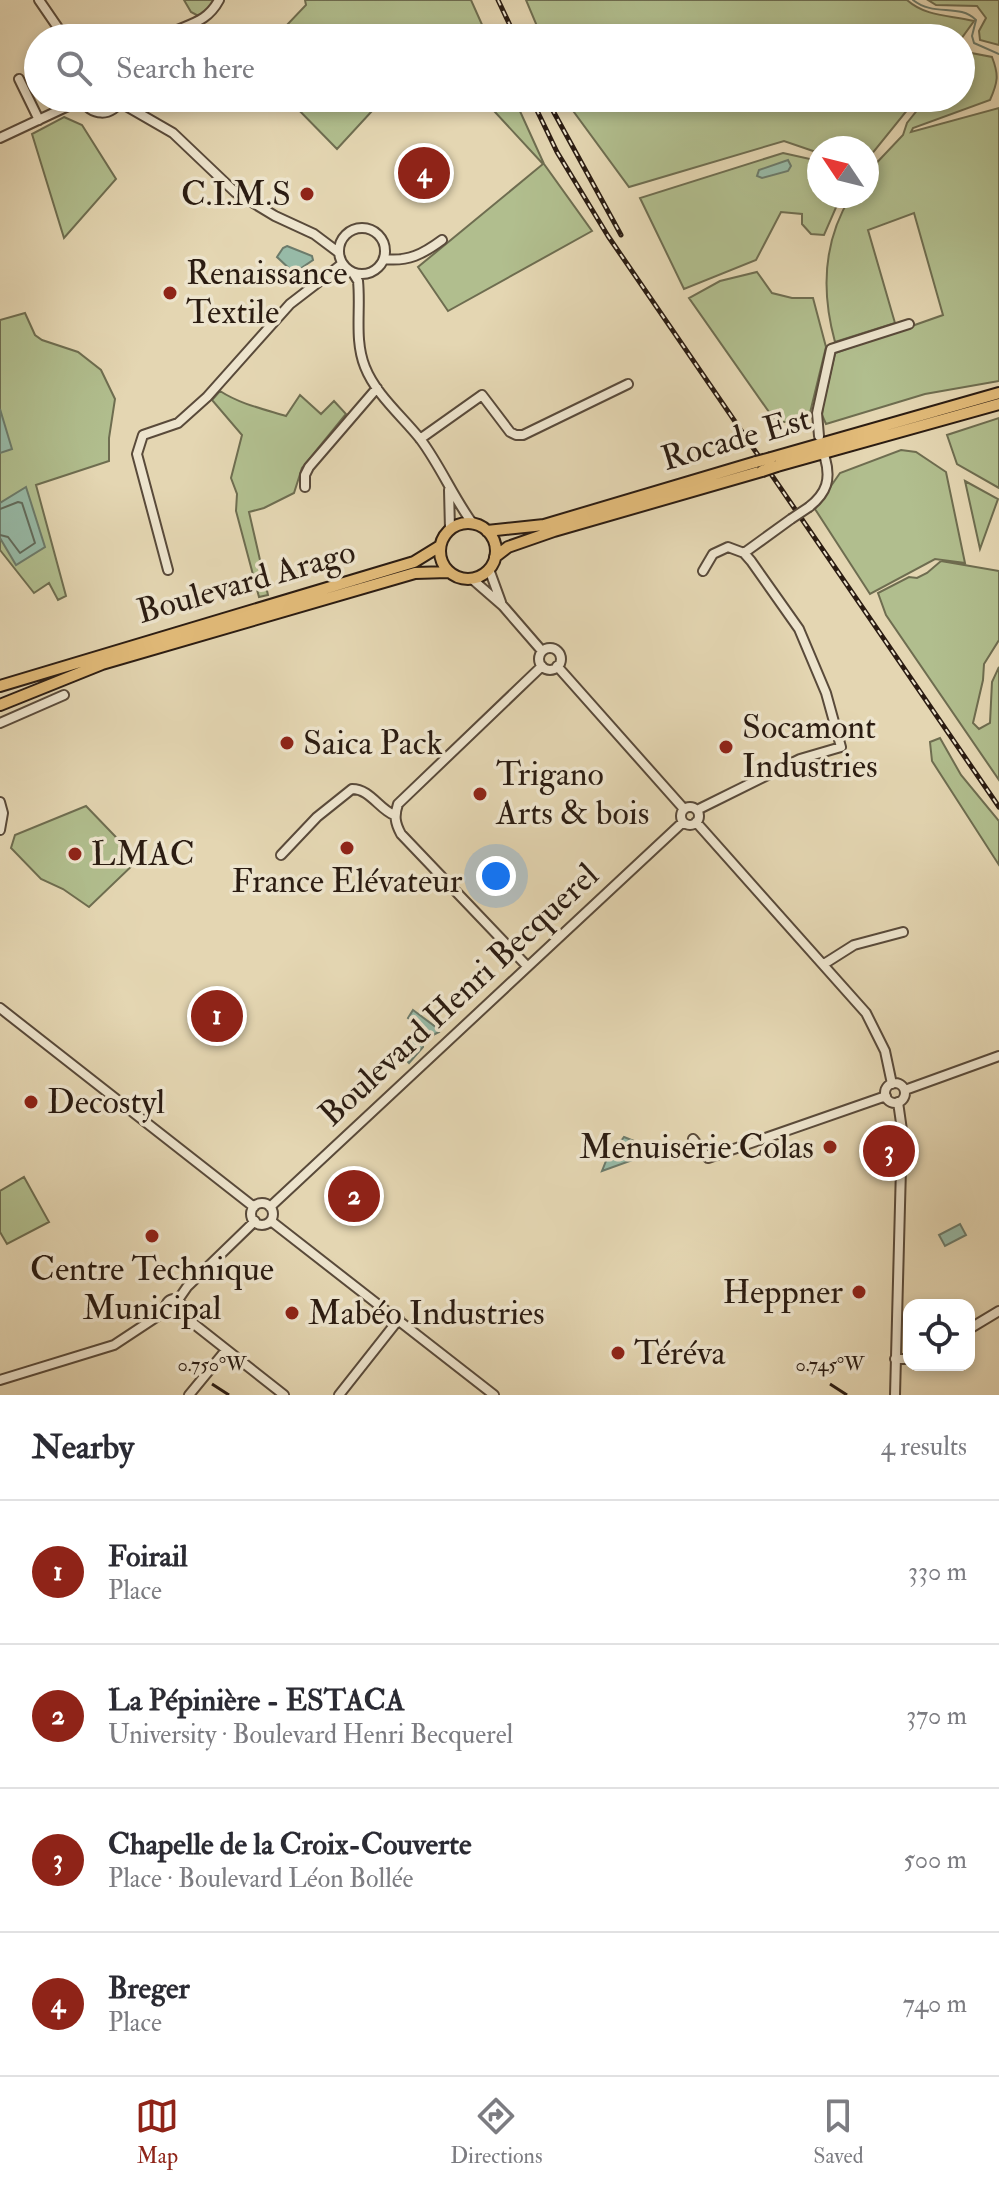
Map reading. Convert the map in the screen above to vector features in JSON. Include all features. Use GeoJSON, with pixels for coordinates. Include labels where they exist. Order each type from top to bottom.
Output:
{"type":"FeatureCollection","features":[{"type":"Feature","properties":{"kind":"main road","name":"Rocade Est"},"geometry":{"type":"LineString","coordinates":[[487,531],[544,525],[759,467],[999,393]]}},
{"type":"Feature","properties":{"kind":"main road","name":"Rocade Est"},"geometry":{"type":"LineString","coordinates":[[774,462],[999,404]]}},
{"type":"Feature","properties":{"kind":"main road"},"geometry":{"type":"LineString","coordinates":[[0,705],[102,664],[415,573],[448,572],[472,579],[489,569],[495,557],[508,547],[759,467]]}},
{"type":"Feature","properties":{"kind":"main road"},"geometry":{"type":"LineString","coordinates":[[448,572],[440,555],[440,546],[450,529],[461,524],[473,524],[487,531],[493,539],[495,557]]}},
{"type":"Feature","properties":{"kind":"main road","name":"Boulevard Arago"},"geometry":{"type":"LineString","coordinates":[[64,666],[414,562],[440,546]]}},
{"type":"Feature","properties":{"kind":"main road"},"geometry":{"type":"LineString","coordinates":[[0,686],[64,666]]}},
{"type":"Feature","properties":{"kind":"main road"},"geometry":{"type":"LineString","coordinates":[[0,693],[64,666]]}},
{"type":"Feature","properties":{"kind":"street"},"geometry":{"type":"LineString","coordinates":[[39,0],[55,24]]}},
{"type":"Feature","properties":{"kind":"street"},"geometry":{"type":"LineString","coordinates":[[191,24],[207,18],[219,0]]}},
{"type":"Feature","properties":{"kind":"street"},"geometry":{"type":"LineString","coordinates":[[19,79],[24,89]]}},
{"type":"Feature","properties":{"kind":"street"},"geometry":{"type":"LineString","coordinates":[[35,112],[39,120]]}},
{"type":"Feature","properties":{"kind":"street"},"geometry":{"type":"LineString","coordinates":[[0,138],[55,112]]}},
{"type":"Feature","properties":{"kind":"street"},"geometry":{"type":"LineString","coordinates":[[140,112],[173,133],[235,192],[275,216],[314,234],[338,252],[342,264],[358,281],[359,344],[365,367],[377,388],[437,463],[473,524]]}},
{"type":"Feature","properties":{"kind":"street"},"geometry":{"type":"LineString","coordinates":[[314,234],[333,237],[362,228],[376,233],[384,244],[384,259],[375,271],[353,273]]}},
{"type":"Feature","properties":{"kind":"street"},"geometry":{"type":"LineString","coordinates":[[338,252],[345,235]]}},
{"type":"Feature","properties":{"kind":"street"},"geometry":{"type":"LineString","coordinates":[[384,259],[397,261],[422,254],[442,240]]}},
{"type":"Feature","properties":{"kind":"street"},"geometry":{"type":"LineString","coordinates":[[168,570],[137,454],[143,435],[178,423],[207,397],[290,304],[342,264]]}},
{"type":"Feature","properties":{"kind":"street"},"geometry":{"type":"LineString","coordinates":[[360,302],[368,274]]}},
{"type":"Feature","properties":{"kind":"street"},"geometry":{"type":"LineString","coordinates":[[819,436],[817,413],[831,349],[909,324]]}},
{"type":"Feature","properties":{"kind":"street"},"geometry":{"type":"LineString","coordinates":[[420,439],[482,395],[510,432],[523,435],[628,384]]}},
{"type":"Feature","properties":{"kind":"street"},"geometry":{"type":"LineString","coordinates":[[305,487],[309,467],[377,388]]}},
{"type":"Feature","properties":{"kind":"street"},"geometry":{"type":"LineString","coordinates":[[744,553],[820,497],[828,482],[825,458]]}},
{"type":"Feature","properties":{"kind":"street"},"geometry":{"type":"LineString","coordinates":[[448,486],[450,529]]}},
{"type":"Feature","properties":{"kind":"street"},"geometry":{"type":"LineString","coordinates":[[697,810],[800,759],[841,747],[826,693],[799,629],[780,598],[744,553],[728,547],[713,554],[703,571]]}},
{"type":"Feature","properties":{"kind":"street"},"geometry":{"type":"LineString","coordinates":[[489,569],[503,606]]}},
{"type":"Feature","properties":{"kind":"street"},"geometry":{"type":"LineString","coordinates":[[472,579],[503,606],[542,651]]}},
{"type":"Feature","properties":{"kind":"street"},"geometry":{"type":"LineString","coordinates":[[548,648],[557,651],[560,660],[557,666],[548,669],[542,666],[539,657],[542,651],[548,648]]}},
{"type":"Feature","properties":{"kind":"street"},"geometry":{"type":"LineString","coordinates":[[527,966],[401,834],[394,815],[398,804],[542,666]]}},
{"type":"Feature","properties":{"kind":"street"},"geometry":{"type":"LineString","coordinates":[[557,666],[684,809]]}},
{"type":"Feature","properties":{"kind":"street"},"geometry":{"type":"LineString","coordinates":[[0,723],[64,695]]}},
{"type":"Feature","properties":{"kind":"street"},"geometry":{"type":"LineString","coordinates":[[281,855],[317,817],[352,789],[363,791],[394,815]]}},
{"type":"Feature","properties":{"kind":"street"},"geometry":{"type":"LineString","coordinates":[[0,802],[3,813],[0,830]]}},
{"type":"Feature","properties":{"kind":"street"},"geometry":{"type":"LineString","coordinates":[[692,807],[697,810],[699,818],[696,822],[691,825],[683,822],[684,809],[692,807]]}},
{"type":"Feature","properties":{"kind":"street","name":"Boulevard Henri Becquerel"},"geometry":{"type":"LineString","coordinates":[[270,1207],[683,822]]}},
{"type":"Feature","properties":{"kind":"street"},"geometry":{"type":"LineString","coordinates":[[696,822],[853,996],[875,1028],[885,1051],[892,1084]]}},
{"type":"Feature","properties":{"kind":"street"},"geometry":{"type":"LineString","coordinates":[[824,964],[854,945],[903,932]]}},
{"type":"Feature","properties":{"kind":"street"},"geometry":{"type":"LineString","coordinates":[[0,1008],[254,1207]]}},
{"type":"Feature","properties":{"kind":"street"},"geometry":{"type":"LineString","coordinates":[[905,1090],[999,1056]]}},
{"type":"Feature","properties":{"kind":"street"},"geometry":{"type":"LineString","coordinates":[[898,1083],[905,1090],[905,1096],[898,1102],[892,1102],[886,1096],[886,1090],[892,1084],[898,1083]]}},
{"type":"Feature","properties":{"kind":"street"},"geometry":{"type":"LineString","coordinates":[[693,1139],[708,1158],[886,1096]]}},
{"type":"Feature","properties":{"kind":"street"},"geometry":{"type":"LineString","coordinates":[[895,1395],[902,1132],[898,1102]]}},
{"type":"Feature","properties":{"kind":"street"},"geometry":{"type":"LineString","coordinates":[[260,1203],[270,1207],[273,1212],[271,1221],[261,1224],[255,1221],[252,1213],[254,1207],[260,1203]]}},
{"type":"Feature","properties":{"kind":"street"},"geometry":{"type":"LineString","coordinates":[[3,1381],[114,1345],[167,1310],[169,1301],[178,1300],[187,1287],[255,1221]]}},
{"type":"Feature","properties":{"kind":"street"},"geometry":{"type":"LineString","coordinates":[[271,1221],[494,1395]]}},
{"type":"Feature","properties":{"kind":"street"},"geometry":{"type":"LineString","coordinates":[[178,1300],[182,1306],[180,1313]]}},
{"type":"Feature","properties":{"kind":"street"},"geometry":{"type":"LineString","coordinates":[[167,1310],[173,1315],[180,1313]]}},
{"type":"Feature","properties":{"kind":"street"},"geometry":{"type":"LineString","coordinates":[[975,1325],[999,1311]]}},
{"type":"Feature","properties":{"kind":"street"},"geometry":{"type":"LineString","coordinates":[[180,1313],[284,1395]]}},
{"type":"Feature","properties":{"kind":"street"},"geometry":{"type":"LineString","coordinates":[[339,1395],[399,1319]]}},
{"type":"Feature","properties":{"kind":"street"},"geometry":{"type":"LineString","coordinates":[[189,1395],[226,1350]]}},
{"type":"Feature","properties":{"kind":"street"},"geometry":{"type":"LineString","coordinates":[[895,1359],[903,1359]]}},
{"type":"Feature","properties":{"kind":"shaded area"},"geometry":{"type":"Polygon","coordinates":[[[184,0],[215,0],[204,19],[191,12],[184,0]]]}},
{"type":"Feature","properties":{"kind":"shaded area"},"geometry":{"type":"Polygon","coordinates":[[[305,0],[471,0],[482,24],[288,24],[306,5],[305,0]]]}},
{"type":"Feature","properties":{"kind":"shaded area"},"geometry":{"type":"Polygon","coordinates":[[[526,0],[907,0],[930,13],[974,21],[972,24],[536,24],[526,0]]]}},
{"type":"Feature","properties":{"kind":"shaded area"},"geometry":{"type":"Polygon","coordinates":[[[928,0],[999,0],[999,45],[980,40],[979,31],[986,18],[977,6],[936,5],[928,0]]]}},
{"type":"Feature","properties":{"kind":"shaded area"},"geometry":{"type":"Polygon","coordinates":[[[975,54],[992,57],[997,78],[990,100],[975,105],[975,54]]]}},
{"type":"Feature","properties":{"kind":"shaded area"},"geometry":{"type":"Polygon","coordinates":[[[999,108],[999,381],[925,394],[826,424],[822,415],[823,406],[835,353],[943,315],[914,213],[868,230],[895,323],[835,342],[828,304],[827,267],[835,231],[845,208],[879,208],[879,160],[903,135],[916,112],[957,112],[913,128],[911,132],[999,108]]]}},
{"type":"Feature","properties":{"kind":"shaded area"},"geometry":{"type":"Polygon","coordinates":[[[301,112],[371,112],[337,149],[301,112]]]}},
{"type":"Feature","properties":{"kind":"shaded area"},"geometry":{"type":"Polygon","coordinates":[[[495,112],[520,112],[544,164],[592,231],[448,311],[418,267],[543,164],[495,112]]]}},
{"type":"Feature","properties":{"kind":"shaded area"},"geometry":{"type":"Polygon","coordinates":[[[574,112],[906,112],[879,145],[879,136],[807,136],[807,149],[784,141],[629,187],[574,112]]]}},
{"type":"Feature","properties":{"kind":"shaded area"},"geometry":{"type":"Polygon","coordinates":[[[64,117],[82,125],[116,179],[64,238],[32,134],[64,117]]]}},
{"type":"Feature","properties":{"kind":"shaded area"},"geometry":{"type":"Polygon","coordinates":[[[783,153],[807,158],[807,208],[836,208],[824,235],[811,234],[802,224],[802,214],[781,212],[756,260],[684,289],[640,198],[783,153]]]}},
{"type":"Feature","properties":{"kind":"shaded area"},"geometry":{"type":"Polygon","coordinates":[[[757,272],[772,293],[792,298],[813,298],[826,347],[809,417],[795,422],[776,422],[689,298],[720,281],[757,272]]]}},
{"type":"Feature","properties":{"kind":"shaded area"},"geometry":{"type":"Polygon","coordinates":[[[25,313],[35,335],[78,352],[101,370],[115,399],[109,461],[36,485],[66,596],[58,600],[49,583],[34,593],[0,550],[0,320],[25,313]]]}},
{"type":"Feature","properties":{"kind":"shaded area"},"geometry":{"type":"Polygon","coordinates":[[[220,391],[244,403],[286,416],[300,395],[321,414],[334,401],[346,414],[302,468],[294,493],[249,512],[268,595],[259,597],[236,511],[237,494],[231,478],[242,435],[212,400],[220,391]]]}},
{"type":"Feature","properties":{"kind":"shaded area"},"geometry":{"type":"Polygon","coordinates":[[[999,418],[999,488],[957,464],[947,435],[999,418]]]}},
{"type":"Feature","properties":{"kind":"shaded area"},"geometry":{"type":"Polygon","coordinates":[[[901,450],[916,452],[946,472],[965,563],[935,559],[870,594],[815,509],[840,473],[901,450]]]}},
{"type":"Feature","properties":{"kind":"shaded area"},"geometry":{"type":"Polygon","coordinates":[[[965,481],[998,499],[980,549],[965,481]]]}},
{"type":"Feature","properties":{"kind":"shaded area"},"geometry":{"type":"Polygon","coordinates":[[[941,561],[999,571],[999,640],[984,664],[973,723],[979,729],[990,723],[992,682],[999,667],[999,780],[886,615],[878,593],[909,577],[917,578],[927,573],[941,561]]]}},
{"type":"Feature","properties":{"kind":"shaded area"},"geometry":{"type":"Polygon","coordinates":[[[940,738],[961,775],[999,821],[999,865],[932,761],[930,742],[940,738]]]}},
{"type":"Feature","properties":{"kind":"shaded area","name":"LMAC"},"geometry":{"type":"Polygon","coordinates":[[[86,806],[138,860],[89,907],[63,889],[41,879],[11,848],[15,835],[86,806]]]}},
{"type":"Feature","properties":{"kind":"shaded area"},"geometry":{"type":"Polygon","coordinates":[[[24,1177],[49,1222],[7,1244],[0,1232],[0,1191],[24,1177]]]}},
{"type":"Feature","properties":{"kind":"water"},"geometry":{"type":"Polygon","coordinates":[[[788,160],[791,166],[788,171],[762,178],[757,176],[759,170],[788,160]]]}},
{"type":"Feature","properties":{"kind":"water"},"geometry":{"type":"Polygon","coordinates":[[[287,246],[312,256],[313,260],[294,273],[277,257],[287,246]]]}},
{"type":"Feature","properties":{"kind":"water"},"geometry":{"type":"Polygon","coordinates":[[[0,409],[12,449],[0,453],[0,409]]]}},
{"type":"Feature","properties":{"kind":"water"},"geometry":{"type":"Polygon","coordinates":[[[26,487],[45,547],[16,565],[0,538],[0,503],[26,487]]]}},
{"type":"Feature","properties":{"kind":"water"},"geometry":{"type":"Polygon","coordinates":[[[413,1010],[439,1032],[431,1036],[408,1018],[413,1010]]]}},
{"type":"Feature","properties":{"kind":"water"},"geometry":{"type":"Polygon","coordinates":[[[411,1036],[423,1047],[409,1063],[396,1050],[411,1036]]]}},
{"type":"Feature","properties":{"kind":"water"},"geometry":{"type":"Polygon","coordinates":[[[624,1137],[655,1152],[602,1171],[606,1161],[624,1137]]]}},
{"type":"Feature","properties":{"kind":"water"},"geometry":{"type":"Polygon","coordinates":[[[960,1224],[966,1235],[945,1246],[939,1235],[960,1224]]]}},
{"type":"Feature","properties":{"kind":"waterway"},"geometry":{"type":"LineString","coordinates":[[913,0],[929,8],[962,12],[976,20],[975,24]]}},
{"type":"Feature","properties":{"kind":"waterway"},"geometry":{"type":"LineString","coordinates":[[975,43],[999,54]]}},
{"type":"Feature","properties":{"kind":"railway"},"geometry":{"type":"LineString","coordinates":[[498,0],[509,24]]}},
{"type":"Feature","properties":{"kind":"railway"},"geometry":{"type":"LineString","coordinates":[[538,112],[557,152],[608,236],[999,807]]}},
{"type":"Feature","properties":{"kind":"railway"},"geometry":{"type":"LineString","coordinates":[[554,112],[621,235]]}},
{"type":"Feature","properties":{"kind":"place","name":"Breger"},"geometry":{"type":"Point","coordinates":[424,173]}},
{"type":"Feature","properties":{"kind":"place","name":"C.I.M.S"},"geometry":{"type":"Point","coordinates":[307,194]}},
{"type":"Feature","properties":{"kind":"place","name":"Renaissance Textile"},"geometry":{"type":"Point","coordinates":[170,293]}},
{"type":"Feature","properties":{"kind":"place","name":"Saica Pack"},"geometry":{"type":"Point","coordinates":[287,743]}},
{"type":"Feature","properties":{"kind":"place","name":"Socamont Industries"},"geometry":{"type":"Point","coordinates":[726,747]}},
{"type":"Feature","properties":{"kind":"place","name":"Trigano Arts & bois"},"geometry":{"type":"Point","coordinates":[480,794]}},
{"type":"Feature","properties":{"kind":"place","name":"France Elévateur"},"geometry":{"type":"Point","coordinates":[347,848]}},
{"type":"Feature","properties":{"kind":"place","name":"LMAC"},"geometry":{"type":"Point","coordinates":[75,854]}},
{"type":"Feature","properties":{"kind":"place","name":"Foirail"},"geometry":{"type":"Point","coordinates":[217,1016]}},
{"type":"Feature","properties":{"kind":"place","name":"Decostyl"},"geometry":{"type":"Point","coordinates":[31,1102]}},
{"type":"Feature","properties":{"kind":"place","name":"Menuiserie Colas"},"geometry":{"type":"Point","coordinates":[830,1147]}},
{"type":"Feature","properties":{"kind":"place","name":"Chapelle de la Croix-Couverte"},"geometry":{"type":"Point","coordinates":[889,1151]}},
{"type":"Feature","properties":{"kind":"place","name":"La Pépinière - ESTACA"},"geometry":{"type":"Point","coordinates":[354,1196]}},
{"type":"Feature","properties":{"kind":"place","name":"Centre Technique Municipal"},"geometry":{"type":"Point","coordinates":[152,1236]}},
{"type":"Feature","properties":{"kind":"place","name":"Heppner"},"geometry":{"type":"Point","coordinates":[859,1292]}},
{"type":"Feature","properties":{"kind":"place","name":"Mabéo Industries"},"geometry":{"type":"Point","coordinates":[292,1313]}},
{"type":"Feature","properties":{"kind":"place","name":"Téréva"},"geometry":{"type":"Point","coordinates":[618,1353]}}]}
